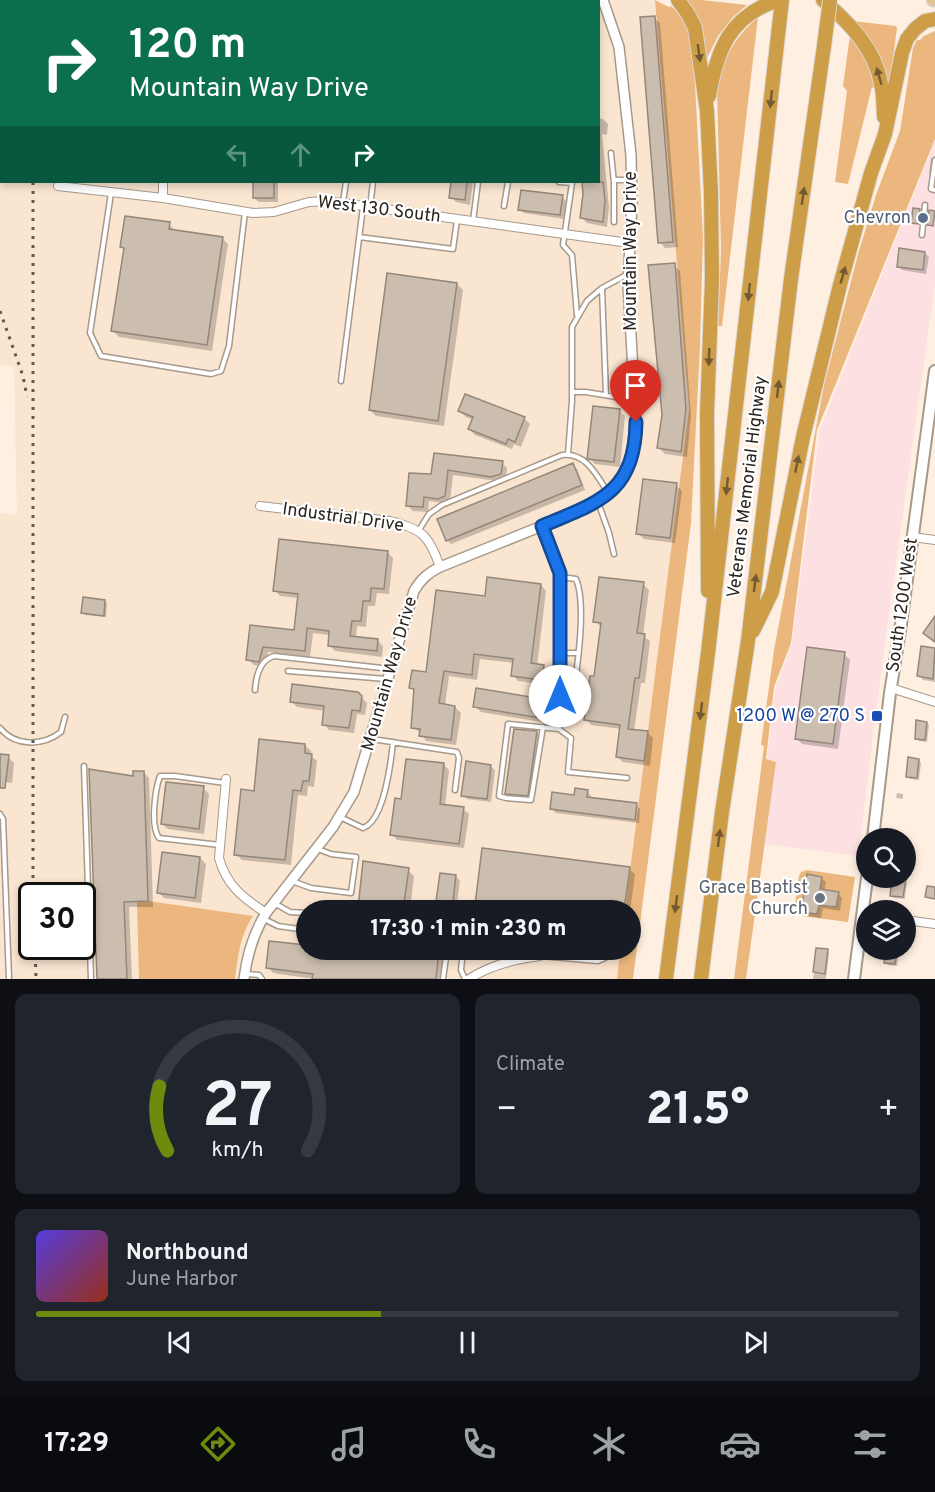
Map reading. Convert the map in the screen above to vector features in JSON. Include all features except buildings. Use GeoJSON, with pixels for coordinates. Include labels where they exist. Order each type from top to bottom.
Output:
{"type":"FeatureCollection","features":[{"type":"Feature","properties":{"kind":"highway"},"geometry":{"type":"LineString","coordinates":[[678,0],[695,28],[706,111],[712,234],[707,414],[708,653]]}},
{"type":"Feature","properties":{"kind":"highway"},"geometry":{"type":"LineString","coordinates":[[706,111],[717,57],[727,38],[740,21],[750,13],[780,0]]}},
{"type":"Feature","properties":{"kind":"highway","name":"Veterans Memorial Highway"},"geometry":{"type":"LineString","coordinates":[[666,979],[708,653],[780,0]]}},
{"type":"Feature","properties":{"kind":"highway"},"geometry":{"type":"LineString","coordinates":[[823,0],[844,19],[869,51],[882,85],[885,134]]}},
{"type":"Feature","properties":{"kind":"highway","name":"Veterans Memorial Highway"},"geometry":{"type":"LineString","coordinates":[[701,979],[722,812],[748,641],[790,291],[830,0]]}},
{"type":"Feature","properties":{"kind":"highway"},"geometry":{"type":"LineString","coordinates":[[748,641],[772,592],[814,390],[849,252],[871,173],[885,134],[907,39],[925,21],[935,19]]}},
{"type":"Feature","properties":{"kind":"main road","name":"South 1200 West"},"geometry":{"type":"LineString","coordinates":[[874,828],[891,688],[935,371]]}},
{"type":"Feature","properties":{"kind":"main road"},"geometry":{"type":"LineString","coordinates":[[854,979],[857,960]]}},
{"type":"Feature","properties":{"kind":"street","name":"Mountain Way Drive"},"geometry":{"type":"LineString","coordinates":[[244,976],[248,952],[264,915],[340,817],[354,792],[414,591],[426,574],[598,501],[609,493],[623,477],[633,455],[634,400],[628,274],[632,180],[619,47],[603,0]]}},
{"type":"Feature","properties":{"kind":"street"},"geometry":{"type":"LineString","coordinates":[[163,183],[163,198]]}},
{"type":"Feature","properties":{"kind":"street","name":"West 130 South"},"geometry":{"type":"LineString","coordinates":[[58,186],[163,198],[245,212],[274,212],[309,202],[328,201],[630,243]]}},
{"type":"Feature","properties":{"kind":"street","name":"Industrial Drive"},"geometry":{"type":"LineString","coordinates":[[260,506],[390,521],[419,530],[434,548],[440,567]]}},
{"type":"Feature","properties":{"kind":"street"},"geometry":{"type":"LineString","coordinates":[[542,526],[560,577],[560,718]]}},
{"type":"Feature","properties":{"kind":"street"},"geometry":{"type":"LineString","coordinates":[[913,537],[935,540]]}},
{"type":"Feature","properties":{"kind":"street"},"geometry":{"type":"LineString","coordinates":[[891,688],[935,702]]}},
{"type":"Feature","properties":{"kind":"street"},"geometry":{"type":"LineString","coordinates":[[225,781],[219,858],[222,871],[229,882],[264,915]]}},
{"type":"Feature","properties":{"kind":"street"},"geometry":{"type":"LineString","coordinates":[[916,921],[935,924]]}},
{"type":"Feature","properties":{"kind":"street"},"geometry":{"type":"LineString","coordinates":[[467,979],[486,969],[514,960]]}},
{"type":"Feature","properties":{"kind":"lane"},"geometry":{"type":"LineString","coordinates":[[612,153],[614,222]]}},
{"type":"Feature","properties":{"kind":"lane"},"geometry":{"type":"LineString","coordinates":[[935,160],[931,189],[935,190]]}},
{"type":"Feature","properties":{"kind":"lane"},"geometry":{"type":"LineString","coordinates":[[614,180],[632,180]]}},
{"type":"Feature","properties":{"kind":"lane"},"geometry":{"type":"LineString","coordinates":[[343,203],[346,183]]}},
{"type":"Feature","properties":{"kind":"lane"},"geometry":{"type":"LineString","coordinates":[[341,381],[359,237],[373,183]]}},
{"type":"Feature","properties":{"kind":"lane"},"geometry":{"type":"LineString","coordinates":[[473,222],[478,183]]}},
{"type":"Feature","properties":{"kind":"lane"},"geometry":{"type":"LineString","coordinates":[[504,206],[508,183]]}},
{"type":"Feature","properties":{"kind":"lane"},"geometry":{"type":"LineString","coordinates":[[572,183],[563,245],[572,255],[577,318]]}},
{"type":"Feature","properties":{"kind":"lane"},"geometry":{"type":"LineString","coordinates":[[111,192],[90,333],[101,356],[211,374],[221,371],[229,346],[245,212]]}},
{"type":"Feature","properties":{"kind":"lane"},"geometry":{"type":"LineString","coordinates":[[922,235],[925,204]]}},
{"type":"Feature","properties":{"kind":"lane"},"geometry":{"type":"LineString","coordinates":[[359,237],[453,249],[457,220]]}},
{"type":"Feature","properties":{"kind":"lane"},"geometry":{"type":"LineString","coordinates":[[568,454],[572,392],[572,327],[587,301],[602,288],[628,274]]}},
{"type":"Feature","properties":{"kind":"lane"},"geometry":{"type":"LineString","coordinates":[[602,288],[606,395]]}},
{"type":"Feature","properties":{"kind":"lane"},"geometry":{"type":"LineString","coordinates":[[572,392],[634,400]]}},
{"type":"Feature","properties":{"kind":"lane"},"geometry":{"type":"LineString","coordinates":[[419,530],[429,514],[442,505],[562,455],[577,456],[587,462],[609,493]]}},
{"type":"Feature","properties":{"kind":"lane"},"geometry":{"type":"LineString","coordinates":[[598,501],[614,554]]}},
{"type":"Feature","properties":{"kind":"lane"},"geometry":{"type":"LineString","coordinates":[[559,729],[560,718],[568,717],[571,713],[580,618],[579,585],[576,579],[560,577]]}},
{"type":"Feature","properties":{"kind":"lane"},"geometry":{"type":"LineString","coordinates":[[560,653],[578,653]]}},
{"type":"Feature","properties":{"kind":"lane"},"geometry":{"type":"LineString","coordinates":[[255,690],[259,670],[268,658],[274,656],[392,669]]}},
{"type":"Feature","properties":{"kind":"lane"},"geometry":{"type":"LineString","coordinates":[[288,671],[389,680]]}},
{"type":"Feature","properties":{"kind":"lane"},"geometry":{"type":"LineString","coordinates":[[0,728],[10,738],[19,741],[44,741],[62,732],[65,717]]}},
{"type":"Feature","properties":{"kind":"lane"},"geometry":{"type":"LineString","coordinates":[[543,727],[531,800],[501,797],[498,793],[508,724],[543,727],[559,729],[571,738],[568,772],[627,778]]}},
{"type":"Feature","properties":{"kind":"lane"},"geometry":{"type":"LineString","coordinates":[[371,739],[457,752],[459,758],[455,790]]}},
{"type":"Feature","properties":{"kind":"lane"},"geometry":{"type":"LineString","coordinates":[[340,817],[363,828],[368,826],[379,808],[393,742]]}},
{"type":"Feature","properties":{"kind":"lane"},"geometry":{"type":"LineString","coordinates":[[84,766],[91,979]]}},
{"type":"Feature","properties":{"kind":"lane"},"geometry":{"type":"LineString","coordinates":[[220,845],[159,837],[155,829],[156,786],[160,776],[225,781]]}},
{"type":"Feature","properties":{"kind":"lane"},"geometry":{"type":"LineString","coordinates":[[0,814],[3,819],[9,979]]}},
{"type":"Feature","properties":{"kind":"lane"},"geometry":{"type":"LineString","coordinates":[[291,880],[311,888],[351,893],[356,857],[331,854],[316,849]]}},
{"type":"Feature","properties":{"kind":"lane"},"geometry":{"type":"LineString","coordinates":[[273,903],[296,913]]}},
{"type":"Feature","properties":{"kind":"lane"},"geometry":{"type":"LineString","coordinates":[[264,915],[278,926],[296,929]]}},
{"type":"Feature","properties":{"kind":"lane"},"geometry":{"type":"LineString","coordinates":[[443,979],[446,960]]}},
{"type":"Feature","properties":{"kind":"lane"},"geometry":{"type":"LineString","coordinates":[[462,960],[461,970],[467,979]]}},
{"type":"Feature","properties":{"kind":"lane"},"geometry":{"type":"LineString","coordinates":[[244,976],[259,975],[262,979]]}},
{"type":"Feature","properties":{"kind":"shaded area"},"geometry":{"type":"Polygon","coordinates":[[[600,0],[655,0],[689,409],[626,900],[296,900],[296,960],[619,960],[617,979],[0,979],[0,513],[17,515],[14,367],[0,365],[0,183],[600,183],[600,0]]]}},
{"type":"Feature","properties":{"kind":"shaded area"},"geometry":{"type":"Polygon","coordinates":[[[655,0],[671,6],[679,14],[693,45],[703,237],[691,523],[641,916],[641,900],[626,900],[689,409],[655,0]]]}},
{"type":"Feature","properties":{"kind":"shaded area"},"geometry":{"type":"Polygon","coordinates":[[[681,0],[747,5],[733,17],[718,36],[705,62],[681,0]]]}},
{"type":"Feature","properties":{"kind":"shaded area"},"geometry":{"type":"Polygon","coordinates":[[[758,17],[722,326],[718,326],[721,250],[717,89],[731,49],[742,33],[758,17]]]}},
{"type":"Feature","properties":{"kind":"shaded area"},"geometry":{"type":"Polygon","coordinates":[[[853,21],[896,26],[889,87],[853,21]]]}},
{"type":"Feature","properties":{"kind":"shaded area"},"geometry":{"type":"Polygon","coordinates":[[[935,31],[935,139],[817,430],[791,643],[774,687],[766,759],[776,762],[746,979],[734,979],[774,650],[824,385],[858,254],[876,195],[900,131],[913,48],[917,40],[935,31]]]}},
{"type":"Feature","properties":{"kind":"shaded area"},"geometry":{"type":"Polygon","coordinates":[[[850,35],[865,55],[876,90],[872,87],[848,184],[835,182],[847,91],[843,86],[850,35]]]}},
{"type":"Feature","properties":{"kind":"shaded area"},"geometry":{"type":"Polygon","coordinates":[[[935,141],[935,283],[862,828],[856,828],[856,856],[765,844],[776,761],[767,760],[775,689],[792,644],[820,430],[935,141]]]}},
{"type":"Feature","properties":{"kind":"shaded area"},"geometry":{"type":"Polygon","coordinates":[[[807,870],[855,877],[848,922],[802,916],[796,911],[799,876],[801,872],[807,870]]]}},
{"type":"Feature","properties":{"kind":"shaded area"},"geometry":{"type":"Polygon","coordinates":[[[148,901],[253,916],[242,938],[235,979],[139,979],[137,902],[148,901]]]}},
{"type":"Feature","properties":{"kind":"shaded area"},"geometry":{"type":"Polygon","coordinates":[[[619,960],[635,960],[633,979],[617,979],[619,960]]]}},
{"type":"Feature","properties":{"kind":"railway"},"geometry":{"type":"LineString","coordinates":[[33,183],[33,882]]}},
{"type":"Feature","properties":{"kind":"railway"},"geometry":{"type":"LineString","coordinates":[[0,311],[23,376],[27,397]]}},
{"type":"Feature","properties":{"kind":"railway"},"geometry":{"type":"LineString","coordinates":[[35,960],[36,979]]}},
{"type":"Feature","properties":{"kind":"place","name":"Chevron"},"geometry":{"type":"Point","coordinates":[923,218]}},
{"type":"Feature","properties":{"kind":"place","name":"1200 W @ 270 S"},"geometry":{"type":"Point","coordinates":[877,716]}},
{"type":"Feature","properties":{"kind":"place","name":"Grace Baptist Church"},"geometry":{"type":"Point","coordinates":[820,898]}},
{"type":"Feature","properties":{"kind":"route"},"geometry":{"type":"LineString","coordinates":[[560,696],[560,573],[542,526],[590,506],[615,487],[623,477],[633,455],[636,422]]}}]}
